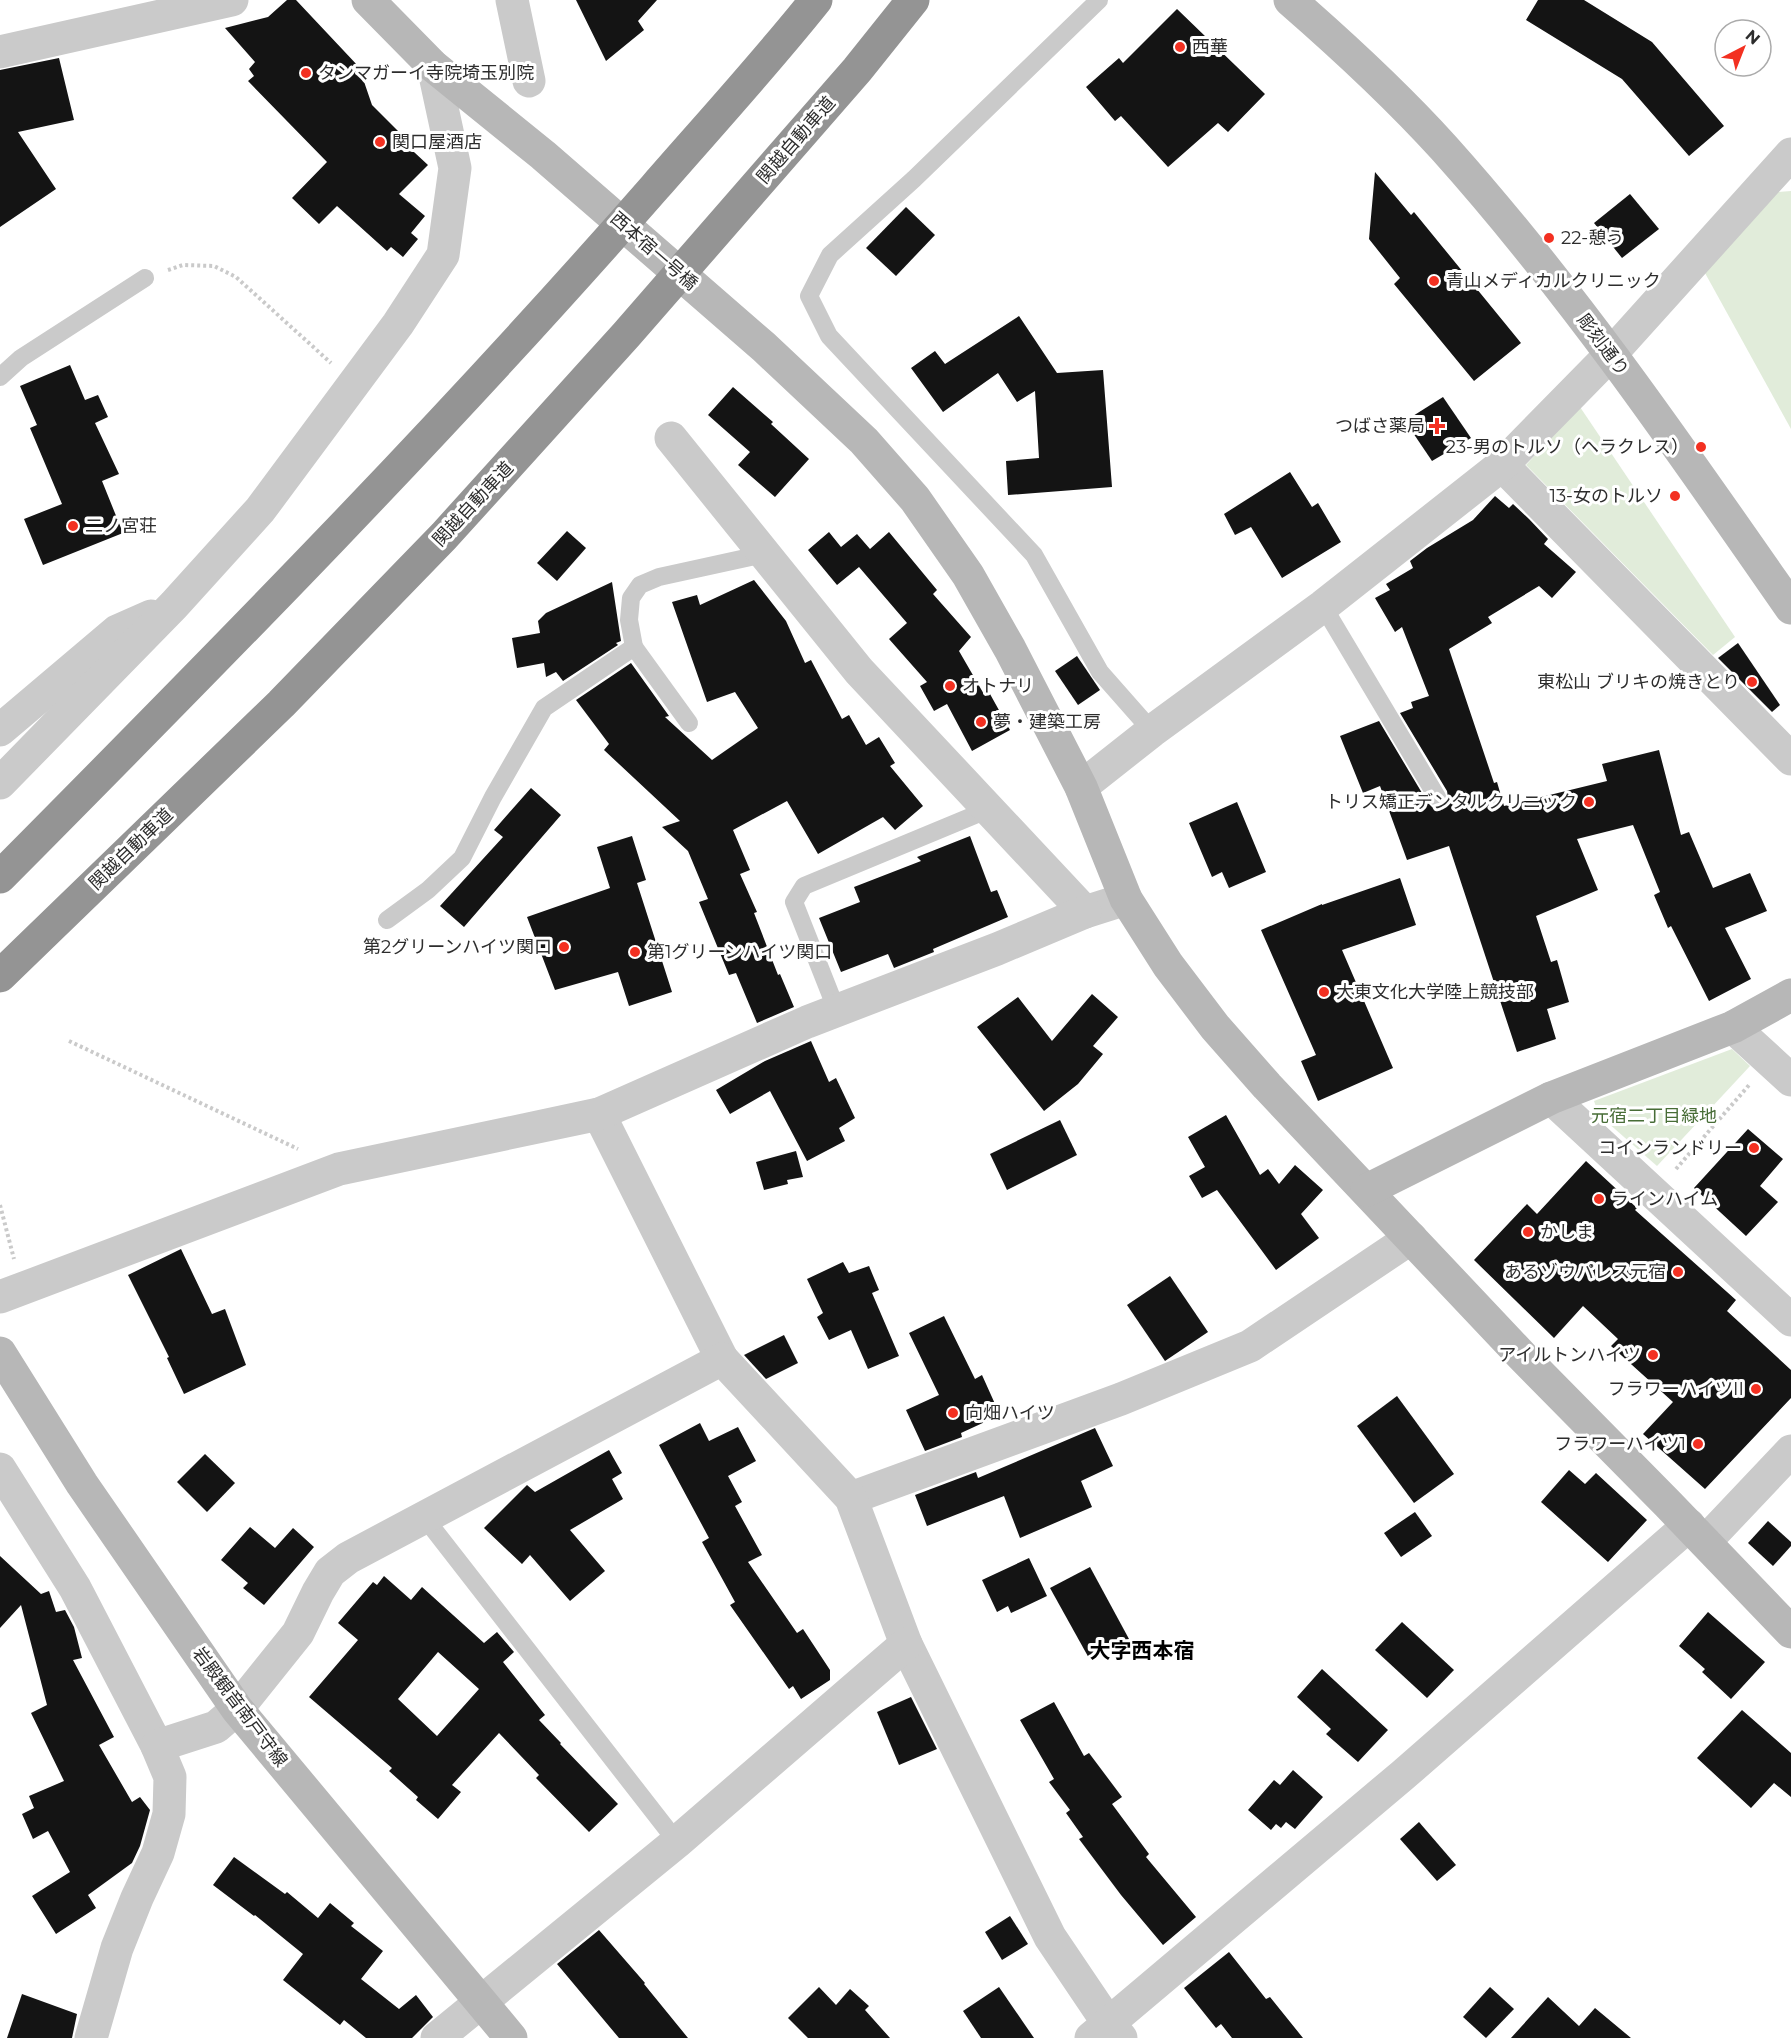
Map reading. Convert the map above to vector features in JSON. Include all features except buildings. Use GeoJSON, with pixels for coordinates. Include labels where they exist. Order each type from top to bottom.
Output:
{"type":"FeatureCollection","features":[{"type":"Feature","properties":{"kind":"highway"},"geometry":{"type":"LineString","coordinates":[[0,877],[228,647],[392,477],[572,281],[816,0]]}},
{"type":"Feature","properties":{"kind":"highway","name":"関越自動車道"},"geometry":{"type":"LineString","coordinates":[[0,976],[280,704],[444,536],[626,335],[857,70],[913,0]]}},
{"type":"Feature","properties":{"kind":"street"},"geometry":{"type":"LineString","coordinates":[[0,52],[232,0]]}},
{"type":"Feature","properties":{"kind":"street","name":"西本宿一号橋"},"geometry":{"type":"LineString","coordinates":[[369,0],[433,66],[543,155],[764,347],[864,441],[915,499],[968,575],[1010,650],[1081,787],[1126,899],[1167,965],[1215,1027],[1268,1086],[1523,1357],[1791,1632]]}},
{"type":"Feature","properties":{"kind":"street"},"geometry":{"type":"LineString","coordinates":[[512,0],[529,81]]}},
{"type":"Feature","properties":{"kind":"street","name":"彫刻通り"},"geometry":{"type":"LineString","coordinates":[[1290,0],[1339,43],[1443,147],[1519,235],[1666,428],[1791,608]]}},
{"type":"Feature","properties":{"kind":"street"},"geometry":{"type":"LineString","coordinates":[[0,783],[174,605],[260,510],[398,324],[442,255],[455,168],[433,66]]}},
{"type":"Feature","properties":{"kind":"street"},"geometry":{"type":"LineString","coordinates":[[1081,787],[1152,731],[1323,606],[1502,465],[1610,355],[1788,162]]}},
{"type":"Feature","properties":{"kind":"street"},"geometry":{"type":"LineString","coordinates":[[671,438],[859,671],[1085,912]]}},
{"type":"Feature","properties":{"kind":"street"},"geometry":{"type":"LineString","coordinates":[[1502,465],[1791,759]]}},
{"type":"Feature","properties":{"kind":"street"},"geometry":{"type":"LineString","coordinates":[[0,730],[117,631],[174,605]]}},
{"type":"Feature","properties":{"kind":"street"},"geometry":{"type":"LineString","coordinates":[[11,1293],[339,1169],[599,1114],[837,1011],[1085,912],[1126,899]]}},
{"type":"Feature","properties":{"kind":"street"},"geometry":{"type":"LineString","coordinates":[[1367,1190],[1551,1098],[1733,1027],[1791,995]]}},
{"type":"Feature","properties":{"kind":"street"},"geometry":{"type":"LineString","coordinates":[[1733,1027],[1781,1071]]}},
{"type":"Feature","properties":{"kind":"street"},"geometry":{"type":"LineString","coordinates":[[1551,1098],[1791,1320]]}},
{"type":"Feature","properties":{"kind":"street"},"geometry":{"type":"LineString","coordinates":[[599,1114],[722,1359],[851,1498],[906,1644],[1050,1937],[1107,2033],[1394,1783],[1697,1534],[1791,1451]]}},
{"type":"Feature","properties":{"kind":"street"},"geometry":{"type":"LineString","coordinates":[[851,1498],[1120,1399],[1250,1346],[1411,1238]]}},
{"type":"Feature","properties":{"kind":"street","name":"岩殿観音南戸守線"},"geometry":{"type":"LineString","coordinates":[[0,1353],[82,1484],[237,1708],[511,2038]]}},
{"type":"Feature","properties":{"kind":"street"},"geometry":{"type":"LineString","coordinates":[[157,1746],[216,1726],[237,1708],[298,1633],[330,1572],[348,1558],[722,1359]]}},
{"type":"Feature","properties":{"kind":"street"},"geometry":{"type":"LineString","coordinates":[[0,1469],[75,1588],[157,1746],[170,1777],[169,1814],[158,1853],[136,1898],[117,1948],[91,2038]]}},
{"type":"Feature","properties":{"kind":"street"},"geometry":{"type":"LineString","coordinates":[[437,2038],[677,1842],[906,1644]]}},
{"type":"Feature","properties":{"kind":"lane"},"geometry":{"type":"LineString","coordinates":[[1099,0],[914,179],[830,255],[809,296],[829,336],[1034,555],[1100,672],[1152,731]]}},
{"type":"Feature","properties":{"kind":"lane"},"geometry":{"type":"LineString","coordinates":[[0,377],[21,358],[145,278]]}},
{"type":"Feature","properties":{"kind":"lane"},"geometry":{"type":"LineString","coordinates":[[689,723],[633,647],[629,620],[631,597],[640,585],[659,577],[764,554]]}},
{"type":"Feature","properties":{"kind":"lane"},"geometry":{"type":"LineString","coordinates":[[1323,606],[1437,798]]}},
{"type":"Feature","properties":{"kind":"lane"},"geometry":{"type":"LineString","coordinates":[[387,920],[428,890],[462,858],[493,797],[544,708],[633,647]]}},
{"type":"Feature","properties":{"kind":"lane"},"geometry":{"type":"LineString","coordinates":[[837,1011],[794,902],[804,886],[987,810]]}},
{"type":"Feature","properties":{"kind":"lane"},"geometry":{"type":"LineString","coordinates":[[424,1517],[677,1842]]}},
{"type":"Feature","properties":{"kind":"path"},"geometry":{"type":"LineString","coordinates":[[145,278],[183,265],[214,266],[236,277],[330,363],[338,354]]}},
{"type":"Feature","properties":{"kind":"path"},"geometry":{"type":"LineString","coordinates":[[69,1041],[339,1169]]}},
{"type":"Feature","properties":{"kind":"path"},"geometry":{"type":"LineString","coordinates":[[1654,1194],[1781,1071]]}},
{"type":"Feature","properties":{"kind":"path"},"geometry":{"type":"LineString","coordinates":[[0,1205],[11,1293]]}},
{"type":"Feature","properties":{"kind":"green space"},"geometry":{"type":"Polygon","coordinates":[[[1791,191],[1791,429],[1705,273],[1777,192],[1791,191]]]}},
{"type":"Feature","properties":{"kind":"green space"},"geometry":{"type":"Polygon","coordinates":[[[1580,407],[1735,637],[1713,655],[1526,465],[1580,407]]]}},
{"type":"Feature","properties":{"kind":"green space","name":"元宿二丁目緑地"},"geometry":{"type":"Polygon","coordinates":[[[1732,1049],[1750,1066],[1657,1166],[1599,1115],[1594,1101],[1732,1049]]]}},
{"type":"Feature","properties":{"kind":"place","name":"西華"},"geometry":{"type":"Point","coordinates":[1180,47]}},
{"type":"Feature","properties":{"kind":"place","name":"タンマガーイ寺院埼玉別院"},"geometry":{"type":"Point","coordinates":[306,73]}},
{"type":"Feature","properties":{"kind":"place","name":"関口屋酒店"},"geometry":{"type":"Point","coordinates":[380,142]}},
{"type":"Feature","properties":{"kind":"place","name":"22-憩う"},"geometry":{"type":"Point","coordinates":[1549,238]}},
{"type":"Feature","properties":{"kind":"place","name":"青山メディカルクリニック"},"geometry":{"type":"Point","coordinates":[1434,281]}},
{"type":"Feature","properties":{"kind":"place","name":"つばさ薬局"},"geometry":{"type":"Point","coordinates":[1437,426]}},
{"type":"Feature","properties":{"kind":"place","name":"23-男のトルソ（ヘラクレス）"},"geometry":{"type":"Point","coordinates":[1701,447]}},
{"type":"Feature","properties":{"kind":"place","name":"13-女のトルソ"},"geometry":{"type":"Point","coordinates":[1675,496]}},
{"type":"Feature","properties":{"kind":"place","name":"二ノ宮荘"},"geometry":{"type":"Point","coordinates":[73,526]}},
{"type":"Feature","properties":{"kind":"place","name":"東松山 ブリキの焼きとり"},"geometry":{"type":"Point","coordinates":[1752,682]}},
{"type":"Feature","properties":{"kind":"place","name":"オトナリ"},"geometry":{"type":"Point","coordinates":[950,686]}},
{"type":"Feature","properties":{"kind":"place","name":"夢・建築工房"},"geometry":{"type":"Point","coordinates":[981,722]}},
{"type":"Feature","properties":{"kind":"place","name":"トリス矯正デンタルクリニック"},"geometry":{"type":"Point","coordinates":[1589,802]}},
{"type":"Feature","properties":{"kind":"place","name":"第2グリーンハイツ関口"},"geometry":{"type":"Point","coordinates":[564,947]}},
{"type":"Feature","properties":{"kind":"place","name":"第1グリーンハイツ関口"},"geometry":{"type":"Point","coordinates":[635,952]}},
{"type":"Feature","properties":{"kind":"place","name":"大東文化大学陸上競技部"},"geometry":{"type":"Point","coordinates":[1324,992]}},
{"type":"Feature","properties":{"kind":"place","name":"コインランドリー"},"geometry":{"type":"Point","coordinates":[1754,1148]}},
{"type":"Feature","properties":{"kind":"place","name":"ラインハイム"},"geometry":{"type":"Point","coordinates":[1599,1199]}},
{"type":"Feature","properties":{"kind":"place","name":"かしま"},"geometry":{"type":"Point","coordinates":[1528,1232]}},
{"type":"Feature","properties":{"kind":"place","name":"あるゾウパレス元宿"},"geometry":{"type":"Point","coordinates":[1678,1272]}},
{"type":"Feature","properties":{"kind":"place","name":"アイルトンハイツ"},"geometry":{"type":"Point","coordinates":[1653,1355]}},
{"type":"Feature","properties":{"kind":"place","name":"フラワーハイツII"},"geometry":{"type":"Point","coordinates":[1756,1389]}},
{"type":"Feature","properties":{"kind":"place","name":"向畑ハイツ"},"geometry":{"type":"Point","coordinates":[953,1413]}},
{"type":"Feature","properties":{"kind":"place","name":"フラワーハイツ1"},"geometry":{"type":"Point","coordinates":[1698,1444]}},
{"type":"Feature","properties":{"kind":"district","name":"大字西本宿"},"geometry":{"type":"Point","coordinates":[1142,1650]}}]}
